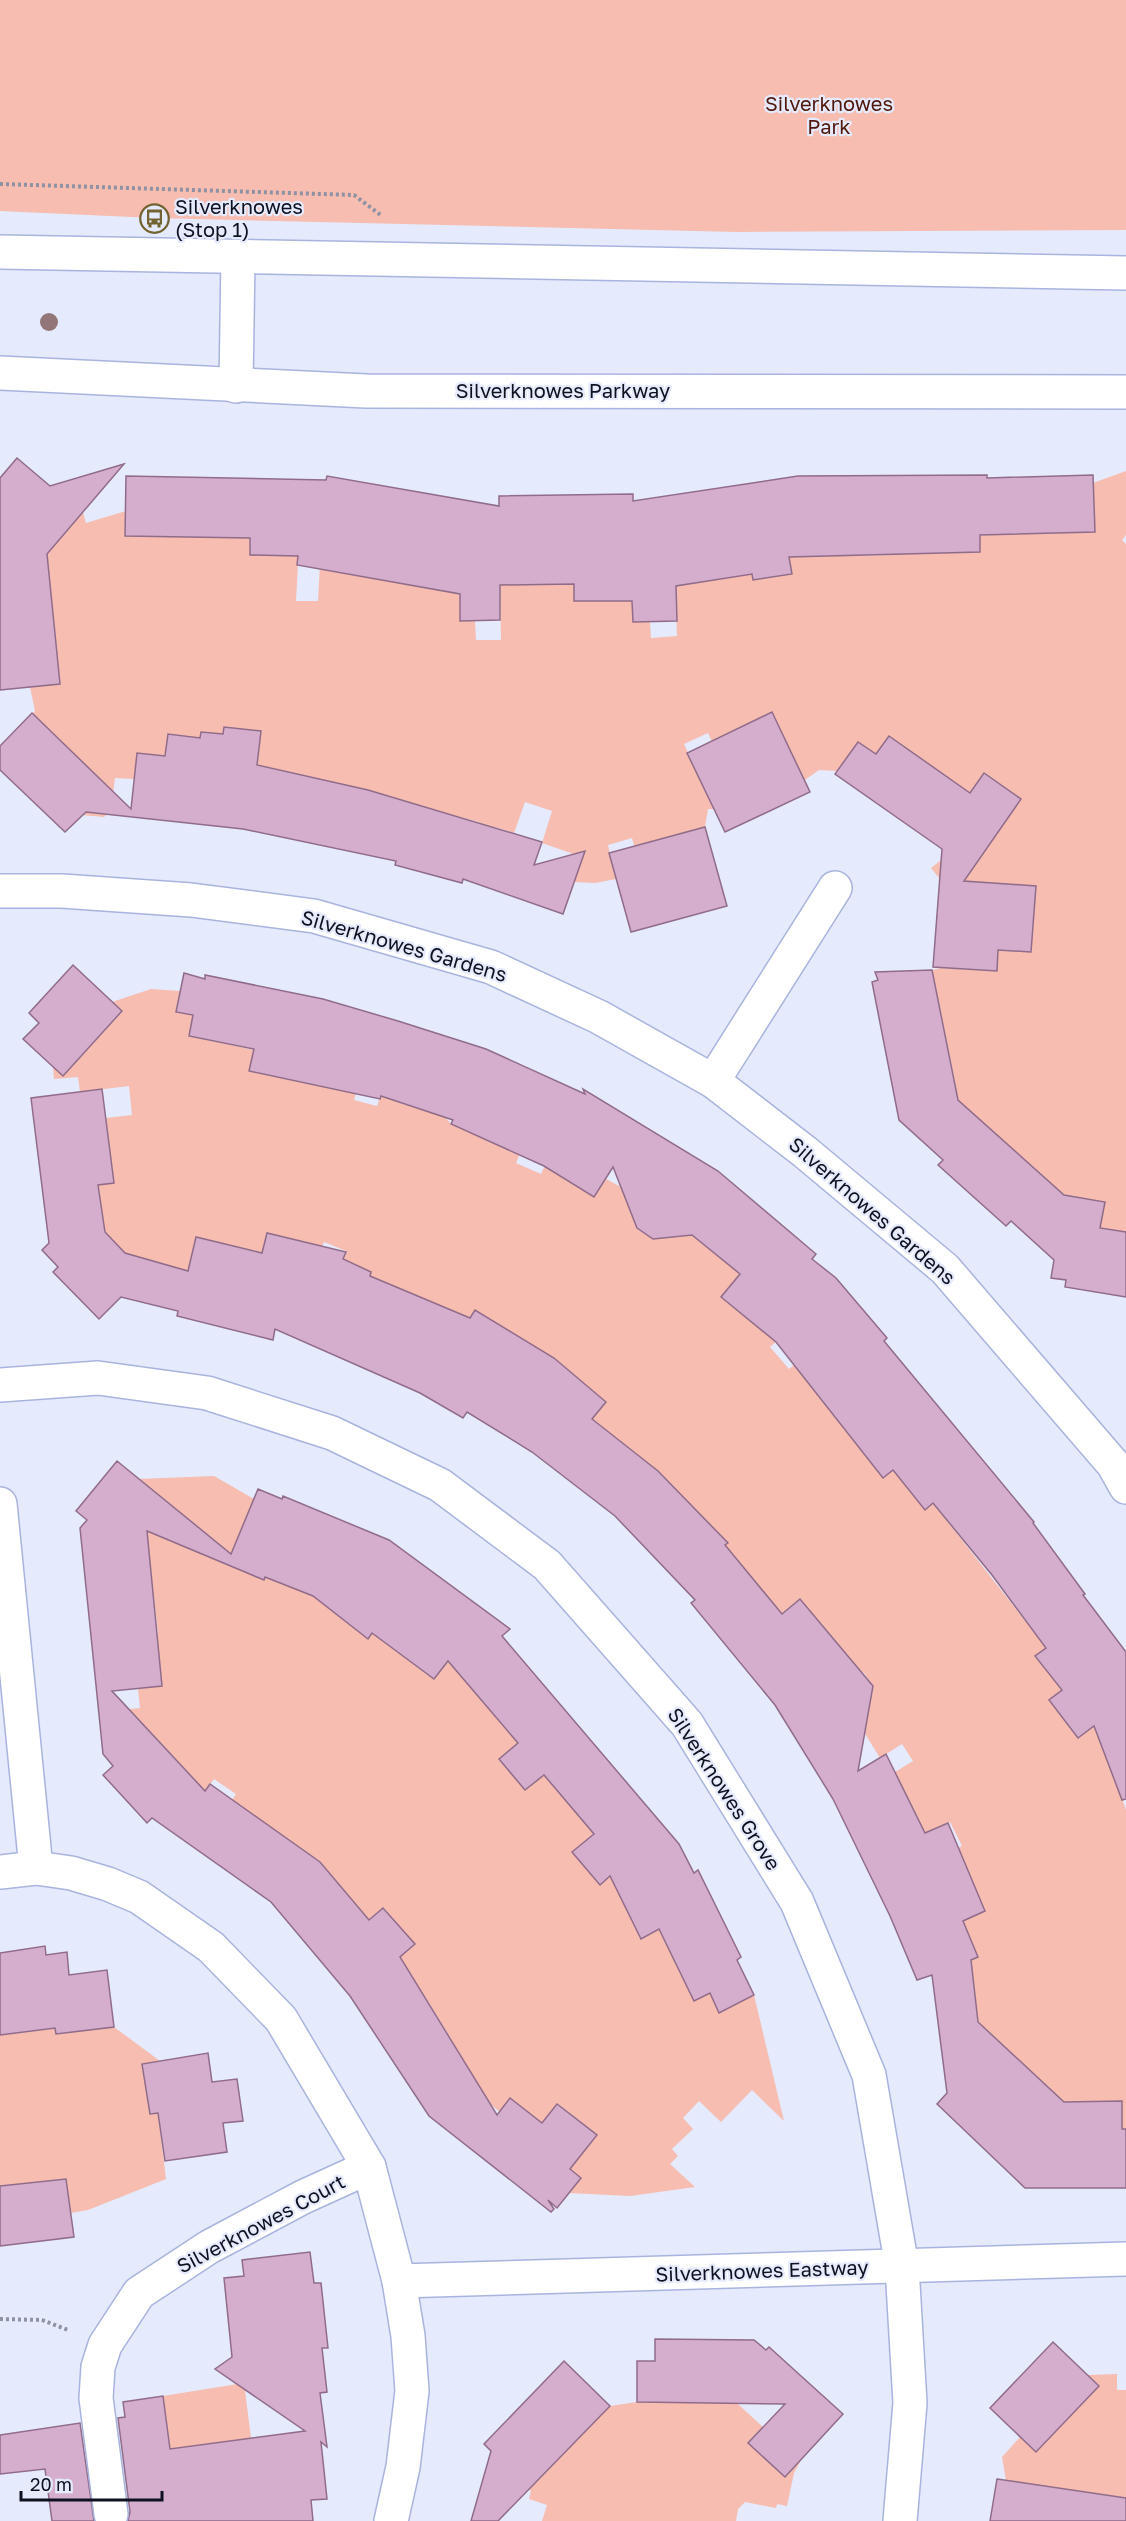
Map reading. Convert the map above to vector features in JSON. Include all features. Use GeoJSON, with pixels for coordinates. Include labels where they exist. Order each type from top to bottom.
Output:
{"type":"FeatureCollection","features":[{"type":"Feature","properties":{"kind":"street"},"geometry":{"type":"LineString","coordinates":[[0,252],[1126,273]]}},
{"type":"Feature","properties":{"kind":"street"},"geometry":{"type":"LineString","coordinates":[[236,386],[238,258]]}},
{"type":"Feature","properties":{"kind":"street","name":"Silverknowes Parkway"},"geometry":{"type":"LineString","coordinates":[[0,373],[366,391],[1126,392]]}},
{"type":"Feature","properties":{"kind":"street"},"geometry":{"type":"LineString","coordinates":[[713,1081],[835,888]]}},
{"type":"Feature","properties":{"kind":"street","name":"Silverknowes Gardens"},"geometry":{"type":"LineString","coordinates":[[0,891],[62,891],[191,900],[314,916],[491,967],[599,1017],[713,1081],[805,1152],[945,1269],[1122,1468]]}},
{"type":"Feature","properties":{"kind":"street","name":"Silverknowes Grove"},"geometry":{"type":"LineString","coordinates":[[0,1385],[98,1378],[207,1393],[332,1433],[440,1485],[547,1565],[687,1724],[797,1902],[869,2075],[902,2267],[910,2403],[900,2521]]}},
{"type":"Feature","properties":{"kind":"street"},"geometry":{"type":"LineString","coordinates":[[0,1504],[36,1868]]}},
{"type":"Feature","properties":{"kind":"street","name":"Silverknowes Court"},"geometry":{"type":"LineString","coordinates":[[0,1872],[36,1868],[89,1879],[138,1897],[211,1947],[281,2019],[369,2167],[399,2281],[408,2336],[412,2391],[403,2467],[391,2521]]}},
{"type":"Feature","properties":{"kind":"street","name":"Silverknowes Court"},"geometry":{"type":"LineString","coordinates":[[111,2514],[96,2398],[98,2367],[105,2345],[139,2293],[209,2247],[303,2197],[369,2167]]}},
{"type":"Feature","properties":{"kind":"street","name":"Silverknowes Eastway"},"geometry":{"type":"LineString","coordinates":[[399,2281],[1126,2259]]}},
{"type":"Feature","properties":{"kind":"path"},"geometry":{"type":"LineString","coordinates":[[0,184],[354,195],[391,223]]}},
{"type":"Feature","properties":{"kind":"path"},"geometry":{"type":"LineString","coordinates":[[0,2319],[42,2320],[105,2345]]}},
{"type":"Feature","properties":{"kind":"green space","name":"Silverknowes Park"},"geometry":{"type":"Polygon","coordinates":[[[0,0],[1126,0],[1126,230],[737,232],[154,218],[0,211],[0,0]]]}},
{"type":"Feature","properties":{"kind":"green space"},"geometry":{"type":"Polygon","coordinates":[[[1126,471],[1126,535],[1122,540],[1126,544],[1126,1232],[1100,1228],[1105,1202],[1080,1198],[1072,1241],[952,1116],[955,1082],[932,970],[941,968],[996,971],[998,950],[1031,952],[1036,886],[940,879],[931,868],[949,854],[994,838],[1021,799],[985,773],[970,793],[889,736],[876,754],[858,742],[837,771],[819,770],[799,784],[777,739],[783,736],[772,712],[714,746],[708,733],[684,744],[714,809],[708,809],[705,827],[670,837],[639,863],[632,838],[608,845],[616,879],[595,883],[574,882],[582,857],[542,843],[552,811],[525,802],[514,833],[495,827],[484,859],[470,854],[479,822],[386,797],[252,812],[261,732],[224,727],[223,734],[202,732],[200,738],[168,734],[165,756],[134,779],[115,778],[111,810],[104,817],[82,815],[96,775],[50,730],[34,746],[17,729],[35,711],[30,687],[60,684],[51,596],[35,568],[66,532],[48,516],[77,491],[86,523],[126,511],[250,538],[250,555],[282,555],[282,539],[460,585],[460,621],[475,621],[476,640],[501,640],[500,585],[561,584],[574,568],[574,601],[602,601],[632,584],[633,622],[650,622],[651,638],[677,636],[675,582],[680,585],[746,575],[748,549],[754,580],[792,574],[788,549],[849,556],[894,555],[895,536],[946,553],[980,552],[980,536],[988,535],[988,507],[1021,534],[1094,532],[1093,483],[1126,471]],[[298,563],[296,601],[318,601],[320,564],[298,563]]]}},
{"type":"Feature","properties":{"kind":"green space"},"geometry":{"type":"Polygon","coordinates":[[[151,989],[180,991],[176,1012],[193,1015],[189,1036],[254,1050],[250,1071],[304,1083],[310,1058],[361,1076],[354,1100],[377,1106],[385,1082],[397,1102],[445,1117],[451,1124],[500,1146],[507,1130],[526,1139],[516,1163],[541,1174],[552,1150],[562,1178],[594,1197],[606,1179],[623,1188],[637,1229],[653,1239],[683,1205],[700,1242],[740,1274],[722,1297],[803,1319],[770,1347],[789,1369],[811,1351],[803,1377],[819,1396],[852,1420],[843,1428],[883,1478],[903,1462],[905,1485],[925,1509],[933,1503],[1033,1631],[1071,1629],[1036,1656],[1070,1684],[1049,1700],[1078,1738],[1126,1702],[1126,1764],[1121,1796],[1126,1810],[1126,2129],[1093,2148],[981,2050],[978,2021],[959,2023],[959,1966],[978,1957],[963,1921],[985,1911],[974,1886],[932,1861],[962,1846],[950,1822],[925,1833],[895,1772],[913,1761],[902,1744],[880,1758],[849,1708],[872,1695],[873,1686],[864,1673],[856,1670],[800,1599],[782,1614],[722,1549],[727,1543],[679,1493],[633,1480],[647,1462],[592,1419],[452,1347],[362,1293],[371,1272],[343,1259],[346,1251],[324,1242],[306,1281],[310,1243],[267,1233],[259,1267],[213,1256],[216,1242],[197,1237],[188,1271],[138,1280],[100,1227],[98,1185],[114,1183],[106,1118],[132,1115],[129,1086],[80,1092],[78,1077],[54,1079],[53,1067],[78,1060],[122,1012],[112,1002],[151,989]]]}},
{"type":"Feature","properties":{"kind":"green space"},"geometry":{"type":"Polygon","coordinates":[[[214,1476],[254,1499],[273,1559],[315,1577],[308,1594],[336,1606],[368,1638],[386,1616],[393,1649],[434,1679],[448,1661],[464,1672],[468,1685],[518,1743],[499,1760],[525,1790],[544,1775],[594,1834],[600,1885],[658,1836],[626,1909],[641,1939],[659,1929],[694,2001],[710,1993],[720,2013],[754,1995],[784,2121],[752,2090],[721,2122],[699,2101],[683,2118],[693,2129],[672,2149],[678,2156],[670,2164],[695,2187],[630,2196],[569,2193],[581,2178],[570,2169],[596,2134],[558,2104],[542,2123],[500,2112],[470,2088],[474,2077],[426,1998],[393,1963],[414,1944],[384,1908],[369,1920],[307,1853],[232,1800],[236,1794],[214,1779],[192,1809],[194,1779],[151,1732],[142,1740],[105,1712],[140,1708],[138,1689],[162,1686],[136,1635],[158,1633],[154,1597],[130,1600],[138,1479],[214,1476]]]}},
{"type":"Feature","properties":{"kind":"green space"},"geometry":{"type":"Polygon","coordinates":[[[55,2027],[56,2033],[114,2027],[160,2061],[142,2064],[150,2114],[158,2113],[166,2179],[88,2210],[71,2213],[66,2179],[0,2186],[0,2035],[55,2027]]]}},
{"type":"Feature","properties":{"kind":"green space"},"geometry":{"type":"Polygon","coordinates":[[[1117,2374],[1117,2390],[1126,2390],[1126,2521],[1006,2481],[1002,2457],[1020,2437],[1036,2452],[1099,2386],[1088,2375],[1117,2374]]]}},
{"type":"Feature","properties":{"kind":"green space"},"geometry":{"type":"Polygon","coordinates":[[[244,2383],[251,2438],[181,2521],[163,2396],[244,2383]]]}},
{"type":"Feature","properties":{"kind":"green space"},"geometry":{"type":"Polygon","coordinates":[[[727,2394],[763,2427],[748,2443],[792,2451],[801,2460],[794,2473],[787,2506],[777,2504],[776,2508],[745,2502],[738,2509],[736,2521],[542,2521],[547,2505],[529,2499],[531,2491],[496,2466],[610,2406],[637,2402],[708,2403],[727,2394]]]}},
{"type":"Feature","properties":{"kind":"building"},"geometry":{"type":"Polygon","coordinates":[[[17,458],[50,486],[124,464],[47,554],[60,684],[0,690],[0,478],[17,458]]]}},
{"type":"Feature","properties":{"kind":"building"},"geometry":{"type":"Polygon","coordinates":[[[987,475],[987,478],[1093,475],[1095,532],[980,535],[980,552],[789,557],[792,574],[753,580],[752,574],[676,586],[677,621],[633,622],[632,601],[574,601],[574,584],[500,585],[500,620],[460,621],[460,594],[297,565],[298,556],[250,555],[250,538],[125,536],[126,476],[326,480],[327,476],[499,506],[499,496],[633,494],[633,501],[798,476],[987,475]]]}},
{"type":"Feature","properties":{"kind":"building"},"geometry":{"type":"Polygon","coordinates":[[[772,712],[810,792],[725,832],[687,753],[772,712]]]}},
{"type":"Feature","properties":{"kind":"building"},"geometry":{"type":"Polygon","coordinates":[[[32,713],[131,809],[137,753],[165,756],[168,734],[200,738],[201,732],[223,734],[224,727],[261,731],[257,765],[368,790],[542,842],[534,865],[585,851],[563,914],[463,879],[462,883],[395,865],[396,861],[243,829],[86,812],[65,832],[0,770],[0,746],[32,713]]]}},
{"type":"Feature","properties":{"kind":"building"},"geometry":{"type":"Polygon","coordinates":[[[889,736],[970,793],[984,773],[1021,799],[964,881],[1036,886],[1031,952],[998,950],[997,971],[933,967],[942,849],[835,774],[858,742],[876,754],[889,736]]]}},
{"type":"Feature","properties":{"kind":"building"},"geometry":{"type":"Polygon","coordinates":[[[705,827],[727,906],[631,932],[609,853],[705,827]]]}},
{"type":"Feature","properties":{"kind":"building"},"geometry":{"type":"Polygon","coordinates":[[[73,965],[122,1011],[63,1076],[23,1039],[39,1023],[29,1013],[73,965]]]}},
{"type":"Feature","properties":{"kind":"building"},"geometry":{"type":"Polygon","coordinates":[[[932,970],[958,1100],[1064,1195],[1105,1202],[1100,1228],[1126,1232],[1126,1297],[1065,1287],[1066,1280],[1051,1278],[1054,1260],[1011,1221],[1006,1226],[938,1165],[943,1160],[899,1120],[872,982],[878,980],[875,972],[932,970]]]}},
{"type":"Feature","properties":{"kind":"building"},"geometry":{"type":"Polygon","coordinates":[[[184,973],[205,979],[205,975],[323,999],[486,1049],[585,1094],[583,1089],[718,1171],[816,1254],[812,1259],[836,1278],[887,1338],[884,1341],[1034,1522],[1085,1594],[1083,1595],[1126,1652],[1126,1799],[1122,1800],[1094,1726],[1078,1738],[1049,1700],[1062,1690],[1035,1656],[1046,1648],[992,1575],[933,1503],[925,1510],[893,1470],[883,1478],[776,1342],[721,1297],[740,1274],[692,1235],[653,1239],[637,1228],[613,1167],[594,1197],[544,1166],[451,1124],[453,1120],[381,1096],[380,1099],[249,1071],[254,1049],[189,1036],[193,1015],[176,1012],[184,973]]]}},
{"type":"Feature","properties":{"kind":"building"},"geometry":{"type":"Polygon","coordinates":[[[102,1089],[114,1183],[98,1185],[105,1232],[125,1253],[188,1271],[196,1237],[262,1253],[267,1233],[346,1252],[343,1259],[371,1272],[370,1276],[470,1318],[475,1310],[554,1358],[606,1402],[592,1419],[658,1471],[728,1543],[725,1545],[782,1614],[800,1599],[873,1686],[858,1771],[886,1754],[925,1833],[948,1823],[985,1911],[963,1921],[978,1957],[971,1960],[978,2022],[1064,2102],[1122,2101],[1122,2129],[1126,2129],[1126,2188],[1025,2188],[937,2104],[947,2093],[932,1975],[917,1980],[890,1916],[833,1799],[775,1705],[691,1603],[695,1600],[615,1516],[532,1452],[467,1412],[463,1418],[420,1393],[275,1329],[273,1340],[177,1316],[178,1311],[121,1297],[99,1319],[53,1272],[58,1267],[42,1250],[49,1243],[31,1098],[102,1089]]]}},
{"type":"Feature","properties":{"kind":"building"},"geometry":{"type":"Polygon","coordinates":[[[117,1461],[231,1554],[258,1489],[282,1499],[283,1496],[389,1540],[510,1629],[502,1636],[679,1844],[694,1873],[698,1870],[741,1957],[737,1960],[754,1995],[719,2013],[710,1993],[694,2001],[659,1929],[641,1939],[610,1876],[600,1885],[572,1852],[594,1834],[544,1775],[525,1790],[499,1759],[518,1743],[448,1661],[434,1679],[372,1633],[368,1639],[313,1596],[265,1577],[264,1580],[147,1531],[162,1686],[112,1691],[205,1791],[210,1784],[320,1862],[369,1920],[383,1908],[415,1944],[400,1957],[497,2115],[510,2098],[542,2123],[557,2104],[597,2135],[570,2169],[581,2178],[557,2208],[548,2200],[554,2209],[551,2212],[429,2116],[350,1996],[271,1902],[152,1818],[147,1823],[103,1775],[113,1766],[103,1754],[80,1528],[87,1520],[76,1511],[117,1461]]]}},
{"type":"Feature","properties":{"kind":"building"},"geometry":{"type":"Polygon","coordinates":[[[45,1946],[46,1955],[67,1952],[69,1975],[107,1970],[114,2027],[56,2034],[55,2028],[0,2035],[0,1953],[45,1946]]]}},
{"type":"Feature","properties":{"kind":"building"},"geometry":{"type":"Polygon","coordinates":[[[208,2053],[212,2082],[237,2079],[243,2121],[223,2123],[227,2152],[165,2161],[158,2113],[150,2114],[142,2064],[208,2053]]]}},
{"type":"Feature","properties":{"kind":"building"},"geometry":{"type":"Polygon","coordinates":[[[66,2179],[74,2237],[0,2246],[0,2186],[66,2179]]]}},
{"type":"Feature","properties":{"kind":"building"},"geometry":{"type":"Polygon","coordinates":[[[310,2252],[314,2283],[321,2283],[328,2348],[322,2348],[327,2392],[320,2393],[327,2447],[321,2442],[327,2499],[311,2500],[313,2521],[128,2521],[130,2512],[118,2418],[125,2417],[123,2402],[163,2396],[170,2449],[305,2431],[215,2369],[232,2357],[224,2278],[244,2276],[242,2260],[310,2252]]]}},
{"type":"Feature","properties":{"kind":"building"},"geometry":{"type":"Polygon","coordinates":[[[655,2339],[754,2340],[766,2350],[769,2347],[843,2414],[785,2477],[748,2443],[785,2404],[637,2402],[637,2361],[655,2361],[655,2339]]]}},
{"type":"Feature","properties":{"kind":"building"},"geometry":{"type":"Polygon","coordinates":[[[1053,2342],[1099,2386],[1036,2452],[990,2408],[1053,2342]]]}},
{"type":"Feature","properties":{"kind":"building"},"geometry":{"type":"Polygon","coordinates":[[[564,2361],[610,2406],[498,2521],[471,2521],[491,2451],[484,2444],[564,2361]]]}},
{"type":"Feature","properties":{"kind":"building"},"geometry":{"type":"Polygon","coordinates":[[[80,2423],[94,2521],[52,2521],[45,2469],[0,2474],[0,2435],[80,2423]]]}},
{"type":"Feature","properties":{"kind":"building"},"geometry":{"type":"Polygon","coordinates":[[[997,2479],[1126,2498],[1126,2521],[990,2521],[997,2479]]]}},
{"type":"Feature","properties":{"kind":"place","name":"Silverknowes (Stop 1)"},"geometry":{"type":"Point","coordinates":[154,218]}}]}
